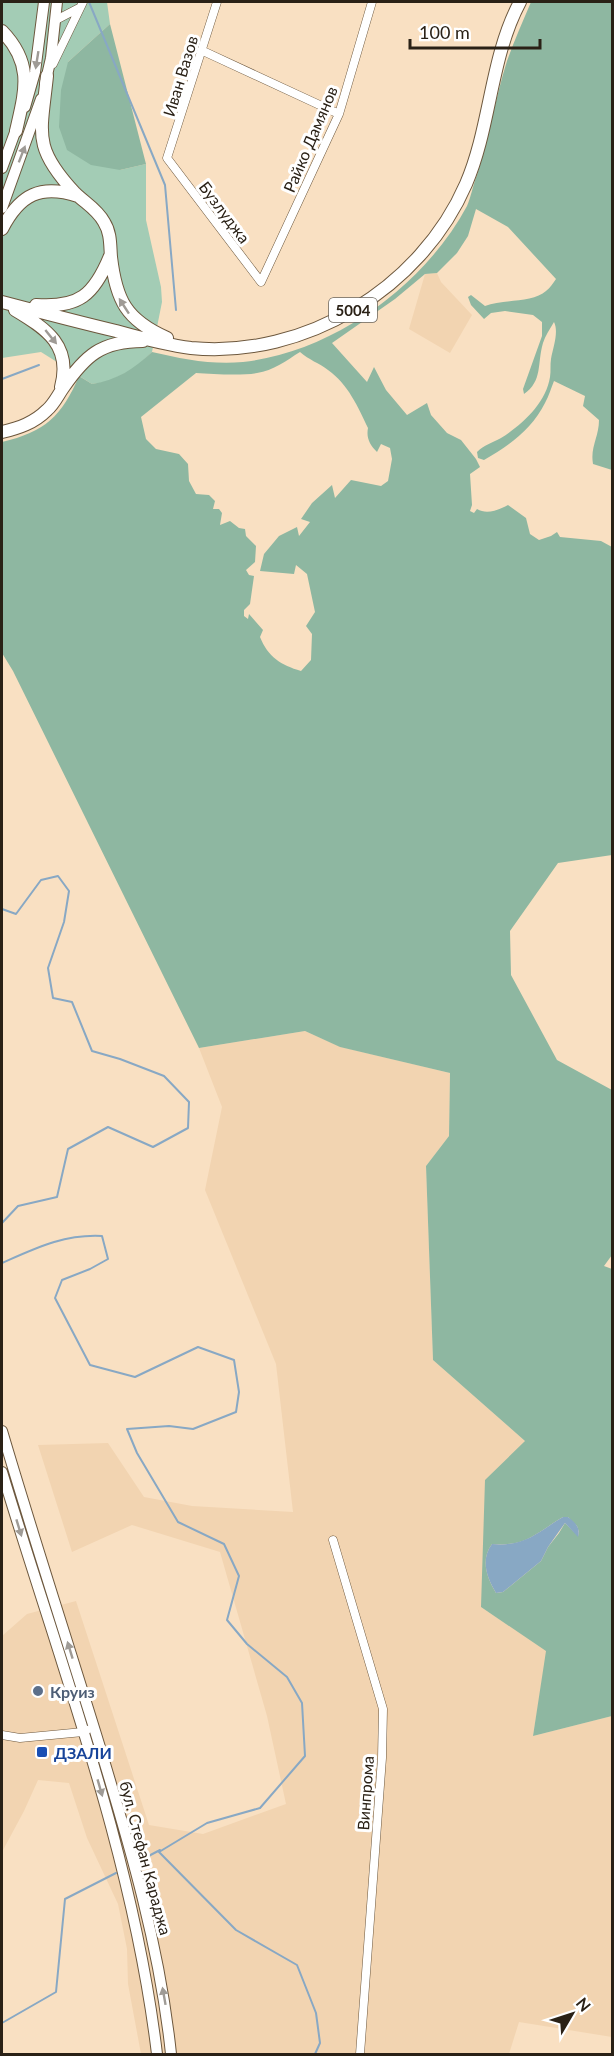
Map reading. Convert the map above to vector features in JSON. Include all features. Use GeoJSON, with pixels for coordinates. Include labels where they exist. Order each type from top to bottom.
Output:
{"type":"FeatureCollection","features":[{"type":"Feature","properties":{"kind":"main road"},"geometry":{"type":"LineString","coordinates":[[2,168],[32,89],[44,2]]}},
{"type":"Feature","properties":{"kind":"main road"},"geometry":{"type":"LineString","coordinates":[[57,2],[42,123],[44,150],[52,166],[104,221],[110,235],[116,288],[128,312],[145,328],[190,348]]}},
{"type":"Feature","properties":{"kind":"main road","name":"5004"},"geometry":{"type":"LineString","coordinates":[[3,303],[190,348],[222,349],[289,338],[327,325],[348,314],[385,288],[422,254],[449,218],[468,180],[507,32],[520,2]]}},
{"type":"Feature","properties":{"kind":"main road"},"geometry":{"type":"LineString","coordinates":[[2,31],[16,49],[26,74],[25,91],[16,131]]}},
{"type":"Feature","properties":{"kind":"main road"},"geometry":{"type":"LineString","coordinates":[[2,208],[34,120],[47,76]]}},
{"type":"Feature","properties":{"kind":"main road"},"geometry":{"type":"LineString","coordinates":[[2,229],[15,208],[44,191],[57,190],[79,197]]}},
{"type":"Feature","properties":{"kind":"main road"},"geometry":{"type":"LineString","coordinates":[[3,303],[54,306],[75,301],[94,288],[111,255]]}},
{"type":"Feature","properties":{"kind":"main road"},"geometry":{"type":"LineString","coordinates":[[3,303],[38,324],[58,346],[64,361],[58,396]]}},
{"type":"Feature","properties":{"kind":"main road"},"geometry":{"type":"LineString","coordinates":[[6,430],[39,417],[50,408],[80,364],[93,353],[124,343],[156,341]]}},
{"type":"Feature","properties":{"kind":"main road","name":"бул. Стефан Караджа"},"geometry":{"type":"LineString","coordinates":[[2,1431],[139,1882],[165,1998],[171,2055]]}},
{"type":"Feature","properties":{"kind":"main road","name":"бул. Стефан Караджа"},"geometry":{"type":"LineString","coordinates":[[2,1472],[127,1885],[151,2000],[158,2055]]}},
{"type":"Feature","properties":{"kind":"street","name":"Иван Вазов"},"geometry":{"type":"LineString","coordinates":[[167,158],[217,2]]}},
{"type":"Feature","properties":{"kind":"street","name":"Райко Дамянов"},"geometry":{"type":"LineString","coordinates":[[261,282],[339,114],[372,2]]}},
{"type":"Feature","properties":{"kind":"street"},"geometry":{"type":"LineString","coordinates":[[56,20],[81,5]]}},
{"type":"Feature","properties":{"kind":"street"},"geometry":{"type":"LineString","coordinates":[[47,76],[81,5]]}},
{"type":"Feature","properties":{"kind":"street"},"geometry":{"type":"LineString","coordinates":[[203,51],[339,114]]}},
{"type":"Feature","properties":{"kind":"street","name":"Бузлуджа"},"geometry":{"type":"LineString","coordinates":[[167,158],[261,282]]}},
{"type":"Feature","properties":{"kind":"street","name":"Винпрома"},"geometry":{"type":"LineString","coordinates":[[333,1540],[383,1709],[382,1758],[360,2055]]}},
{"type":"Feature","properties":{"kind":"street"},"geometry":{"type":"LineString","coordinates":[[2,1735],[20,1738],[82,1732],[93,1726]]}},
{"type":"Feature","properties":{"kind":"shaded area"},"geometry":{"type":"Polygon","coordinates":[[[437,273],[441,282],[472,315],[450,353],[409,329],[425,274],[437,273]]]}},
{"type":"Feature","properties":{"kind":"shaded area"},"geometry":{"type":"Polygon","coordinates":[[[305,1031],[341,1047],[450,1073],[449,1136],[426,1166],[433,1360],[525,1441],[481,1607],[547,1651],[533,1736],[612,1716],[612,2037],[519,2022],[509,2054],[141,2054],[128,1984],[127,1949],[118,1904],[87,1838],[69,1783],[38,1780],[2,1852],[2,1636],[27,1614],[76,1601],[149,1825],[203,1834],[286,1804],[267,1716],[220,1552],[132,1525],[72,1552],[38,1445],[108,1443],[144,1497],[192,1506],[293,1512],[276,1364],[205,1190],[222,1107],[199,1048],[305,1031]]]}},
{"type":"Feature","properties":{"kind":"green space"},"geometry":{"type":"Polygon","coordinates":[[[2,2],[107,2],[110,24],[68,62],[120,170],[146,164],[146,220],[161,287],[162,302],[152,352],[134,369],[107,382],[92,384],[41,352],[2,358],[2,2]]]}},
{"type":"Feature","properties":{"kind":"green space"},"geometry":{"type":"Polygon","coordinates":[[[531,2],[612,2],[612,470],[593,464],[599,420],[583,406],[585,396],[554,381],[548,398],[527,429],[493,455],[484,460],[478,458],[477,452],[517,427],[544,396],[550,377],[556,330],[554,322],[543,343],[537,377],[524,394],[523,389],[542,336],[542,322],[533,315],[505,311],[491,313],[484,319],[471,305],[468,297],[471,295],[485,306],[525,299],[540,295],[556,279],[508,227],[476,209],[468,236],[457,253],[437,273],[425,274],[395,299],[332,343],[367,382],[374,367],[386,390],[407,415],[427,403],[431,415],[447,433],[461,440],[480,467],[470,474],[472,505],[470,511],[474,513],[477,509],[485,512],[492,511],[508,505],[526,518],[530,534],[539,540],[557,532],[560,537],[601,541],[612,547],[612,855],[558,863],[510,931],[511,975],[557,1060],[612,1090],[612,1255],[604,1266],[612,1269],[612,1716],[533,1736],[546,1651],[481,1607],[485,1480],[525,1441],[433,1360],[426,1166],[449,1136],[450,1073],[340,1047],[305,1031],[199,1048],[13,671],[2,653],[2,442],[30,433],[50,420],[66,402],[79,376],[92,384],[109,380],[132,369],[152,352],[220,363],[243,362],[277,356],[310,345],[342,329],[373,310],[401,288],[427,263],[449,235],[467,206],[507,61],[531,2]],[[300,352],[280,365],[263,372],[235,375],[196,373],[141,417],[146,439],[156,449],[179,454],[188,464],[189,481],[196,494],[209,495],[215,501],[213,509],[219,509],[222,513],[220,525],[230,521],[239,528],[245,529],[246,536],[256,546],[255,562],[246,570],[249,575],[254,576],[250,604],[244,610],[244,616],[248,619],[249,614],[263,630],[260,637],[271,655],[281,663],[301,671],[311,660],[312,634],[306,626],[315,612],[307,574],[296,565],[294,574],[260,571],[264,554],[279,536],[297,527],[299,536],[310,522],[301,519],[312,503],[332,485],[335,498],[351,480],[381,486],[388,481],[392,459],[390,448],[381,444],[377,452],[371,444],[368,438],[368,428],[352,396],[341,382],[328,370],[300,352]],[[563,1517],[530,1538],[514,1543],[492,1544],[486,1556],[486,1569],[496,1593],[503,1592],[541,1561],[565,1523],[578,1536],[577,1526],[568,1517],[563,1517]]]}},
{"type":"Feature","properties":{"kind":"green space"},"geometry":{"type":"Polygon","coordinates":[[[110,24],[146,164],[120,170],[91,165],[67,150],[59,127],[61,90],[68,62],[110,24]]]}},
{"type":"Feature","properties":{"kind":"water"},"geometry":{"type":"Polygon","coordinates":[[[563,1517],[568,1517],[575,1523],[579,1531],[578,1537],[565,1523],[541,1561],[503,1592],[496,1593],[486,1569],[486,1556],[492,1544],[513,1543],[530,1538],[563,1517]]]}},
{"type":"Feature","properties":{"kind":"waterway"},"geometry":{"type":"LineString","coordinates":[[89,2],[165,185],[176,310]]}},
{"type":"Feature","properties":{"kind":"waterway"},"geometry":{"type":"LineString","coordinates":[[2,379],[39,365]]}},
{"type":"Feature","properties":{"kind":"waterway"},"geometry":{"type":"LineString","coordinates":[[2,909],[16,914],[41,880],[58,876],[69,891],[64,922],[48,968],[53,998],[72,1002],[92,1051],[164,1076],[189,1102],[188,1128],[153,1147],[108,1127],[68,1149],[57,1197],[18,1206],[2,1223]]}},
{"type":"Feature","properties":{"kind":"waterway"},"geometry":{"type":"LineString","coordinates":[[2,1263],[39,1247],[63,1240],[102,1236],[108,1259],[62,1280],[55,1298],[90,1365],[135,1377],[198,1347],[234,1360],[239,1392],[236,1412],[193,1429],[169,1426],[127,1429],[137,1453],[178,1522],[224,1544],[239,1576],[227,1620],[247,1644],[287,1677],[302,1703],[305,1756],[260,1808],[207,1823],[159,1852],[236,1930],[297,1965],[316,2013],[320,2043],[315,2054]]}},
{"type":"Feature","properties":{"kind":"waterway"},"geometry":{"type":"LineString","coordinates":[[141,1860],[160,1850]]}},
{"type":"Feature","properties":{"kind":"waterway"},"geometry":{"type":"LineString","coordinates":[[2,2023],[56,1992],[65,1899],[116,1873]]}},
{"type":"Feature","properties":{"kind":"place","name":"Круиз"},"geometry":{"type":"Point","coordinates":[38,1691]}},
{"type":"Feature","properties":{"kind":"place","name":"ДЗАЛИ"},"geometry":{"type":"Point","coordinates":[42,1752]}}]}
